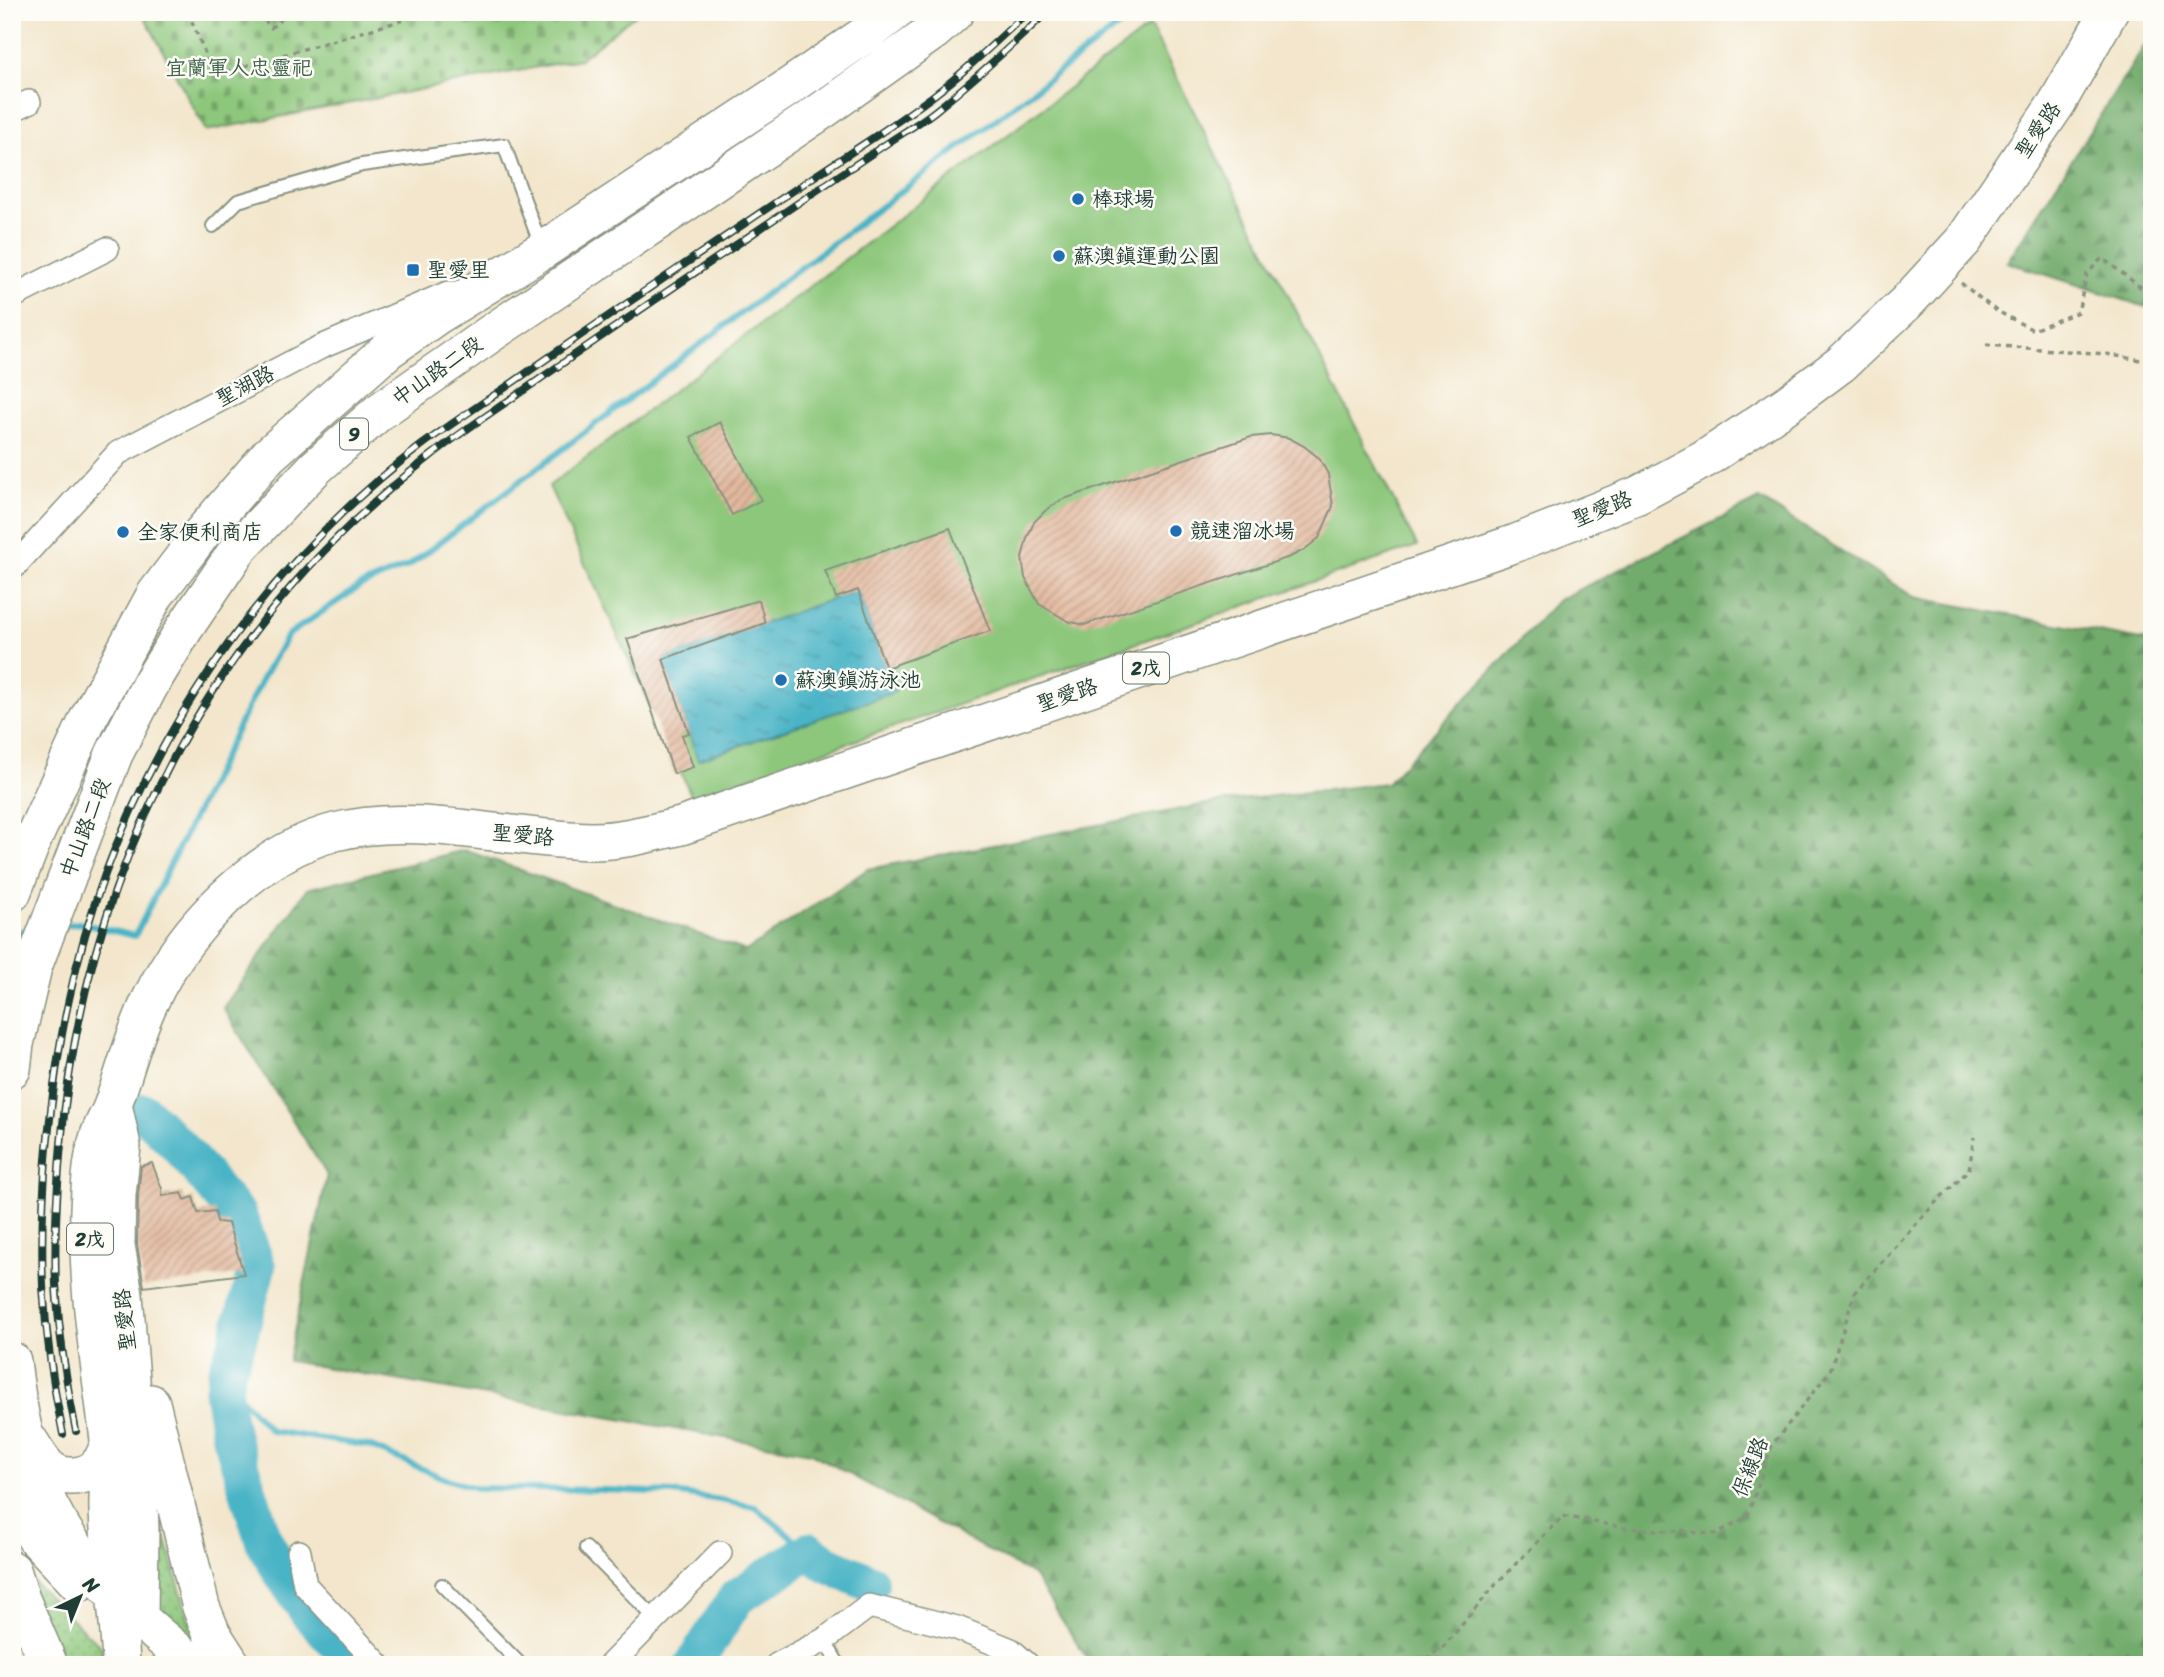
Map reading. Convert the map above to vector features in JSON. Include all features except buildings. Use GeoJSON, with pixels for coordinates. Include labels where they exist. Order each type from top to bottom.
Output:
{"type":"FeatureCollection","features":[{"type":"Feature","properties":{"kind":"main road","name":"中山路二段"},"geometry":{"type":"LineString","coordinates":[[12,893],[33,839],[89,717],[155,595],[202,533],[269,455],[387,351],[807,75],[895,12]]}},
{"type":"Feature","properties":{"kind":"main road","name":"中山路二段"},"geometry":{"type":"LineString","coordinates":[[13,1052],[33,967],[114,754],[150,685],[238,549],[315,468],[379,412],[489,334],[823,110],[934,31],[955,12]]}},
{"type":"Feature","properties":{"kind":"main road","name":"聖愛路"},"geometry":{"type":"LineString","coordinates":[[123,1448],[100,1377],[90,1275],[90,1190],[97,1140],[113,1105],[150,999],[194,931],[250,875],[281,853],[337,832],[372,826],[420,826],[592,841],[637,837],[681,826],[1516,543],[1638,495],[1705,459],[1786,405],[1841,364],[1907,302],[1964,240],[2057,103],[2109,12]]}},
{"type":"Feature","properties":{"kind":"main road","name":"聖愛路"},"geometry":{"type":"LineString","coordinates":[[113,1105],[122,1146],[116,1245],[124,1295],[123,1448]]}},
{"type":"Feature","properties":{"kind":"main road"},"geometry":{"type":"LineString","coordinates":[[124,1295],[201,1607],[212,1634],[232,1665]]}},
{"type":"Feature","properties":{"kind":"main road"},"geometry":{"type":"LineString","coordinates":[[12,1361],[17,1402],[24,1434],[42,1489],[50,1535]]}},
{"type":"Feature","properties":{"kind":"main road"},"geometry":{"type":"LineString","coordinates":[[24,1434],[47,1468],[60,1476],[89,1472],[123,1448]]}},
{"type":"Feature","properties":{"kind":"main road","name":"2戊"},"geometry":{"type":"LineString","coordinates":[[123,1448],[140,1528],[135,1639]]}},
{"type":"Feature","properties":{"kind":"main road"},"geometry":{"type":"LineString","coordinates":[[12,1496],[50,1535],[87,1563],[135,1639],[195,1665]]}},
{"type":"Feature","properties":{"kind":"main road"},"geometry":{"type":"LineString","coordinates":[[12,1570],[21,1599],[49,1665]]}},
{"type":"Feature","properties":{"kind":"street"},"geometry":{"type":"LineString","coordinates":[[12,297],[107,249]]}},
{"type":"Feature","properties":{"kind":"street","name":"聖湖路"},"geometry":{"type":"LineString","coordinates":[[12,569],[118,453],[319,348],[531,257]]}},
{"type":"Feature","properties":{"kind":"street"},"geometry":{"type":"LineString","coordinates":[[299,1552],[305,1585],[379,1665]]}},
{"type":"Feature","properties":{"kind":"street"},"geometry":{"type":"LineString","coordinates":[[610,1665],[720,1553]]}},
{"type":"Feature","properties":{"kind":"street"},"geometry":{"type":"LineString","coordinates":[[777,1665],[824,1640],[869,1606],[957,1628],[1011,1650],[1028,1665]]}},
{"type":"Feature","properties":{"kind":"lane"},"geometry":{"type":"LineString","coordinates":[[213,226],[238,201],[362,165],[504,145],[531,257]]}},
{"type":"Feature","properties":{"kind":"lane"},"geometry":{"type":"LineString","coordinates":[[586,1548],[655,1618]]}},
{"type":"Feature","properties":{"kind":"lane"},"geometry":{"type":"LineString","coordinates":[[442,1585],[521,1665]]}},
{"type":"Feature","properties":{"kind":"lane"},"geometry":{"type":"LineString","coordinates":[[824,1640],[839,1665]]}},
{"type":"Feature","properties":{"kind":"path"},"geometry":{"type":"LineString","coordinates":[[188,12],[214,75],[430,12]]}},
{"type":"Feature","properties":{"kind":"path"},"geometry":{"type":"LineString","coordinates":[[258,12],[271,28],[290,12]]}},
{"type":"Feature","properties":{"kind":"path"},"geometry":{"type":"LineString","coordinates":[[405,12],[408,18]]}},
{"type":"Feature","properties":{"kind":"path"},"geometry":{"type":"LineString","coordinates":[[1941,266],[1995,310],[2033,330],[2078,312],[2087,274],[2102,258],[2152,296]]}},
{"type":"Feature","properties":{"kind":"path"},"geometry":{"type":"LineString","coordinates":[[1986,345],[2106,354],[2152,362]]}},
{"type":"Feature","properties":{"kind":"path","name":"保線路"},"geometry":{"type":"LineString","coordinates":[[1417,1665],[1444,1646],[1497,1583],[1563,1516],[1626,1528],[1715,1534],[1747,1517],[1772,1445],[1830,1371],[1855,1292],[1936,1202],[1969,1170],[1975,1137]]}},
{"type":"Feature","properties":{"kind":"green space","name":"宜蘭軍人忠靈祀"},"geometry":{"type":"Polygon","coordinates":[[[142,12],[638,12],[580,59],[206,131],[142,12]]]}},
{"type":"Feature","properties":{"kind":"green space","name":"蘇澳鎮運動公園"},"geometry":{"type":"Polygon","coordinates":[[[1150,26],[1417,546],[692,797],[549,486],[1150,26]]]}},
{"type":"Feature","properties":{"kind":"green space"},"geometry":{"type":"Polygon","coordinates":[[[2152,34],[2152,309],[2007,262],[2152,34]]]}},
{"type":"Feature","properties":{"kind":"green space"},"geometry":{"type":"Polygon","coordinates":[[[1760,499],[1914,597],[2152,642],[2152,1665],[1091,1665],[1033,1575],[811,1453],[288,1361],[327,1175],[223,1008],[307,889],[465,850],[746,951],[868,869],[1212,803],[1387,783],[1558,600],[1760,499]]]}},
{"type":"Feature","properties":{"kind":"green space"},"geometry":{"type":"Polygon","coordinates":[[[158,1512],[188,1617],[204,1662],[159,1618],[156,1586],[158,1512]]]}},
{"type":"Feature","properties":{"kind":"green space"},"geometry":{"type":"Polygon","coordinates":[[[25,1574],[101,1647],[104,1665],[59,1665],[25,1574]]]}},
{"type":"Feature","properties":{"kind":"water","name":"蘇澳鎮游泳池"},"geometry":{"type":"Polygon","coordinates":[[[858,590],[895,692],[698,760],[663,659],[858,590]]]}},
{"type":"Feature","properties":{"kind":"waterway"},"geometry":{"type":"LineString","coordinates":[[61,926],[79,923],[135,936],[264,675],[288,635],[360,586],[410,565],[1137,12]]}},
{"type":"Feature","properties":{"kind":"waterway"},"geometry":{"type":"LineString","coordinates":[[12,932],[33,930]]}},
{"type":"Feature","properties":{"kind":"waterway"},"geometry":{"type":"LineString","coordinates":[[144,1112],[180,1147],[238,1216],[257,1267],[226,1374],[223,1394],[230,1434],[264,1541],[280,1570],[308,1612],[358,1665]]}},
{"type":"Feature","properties":{"kind":"waterway"},"geometry":{"type":"LineString","coordinates":[[226,1374],[237,1394],[271,1431],[369,1446],[446,1479],[476,1488],[674,1493],[755,1507],[809,1551]]}},
{"type":"Feature","properties":{"kind":"waterway"},"geometry":{"type":"LineString","coordinates":[[693,1665],[737,1597],[809,1551],[827,1564],[870,1583]]}},
{"type":"Feature","properties":{"kind":"railway"},"geometry":{"type":"LineString","coordinates":[[63,1434],[48,1342],[42,1251],[47,1147],[62,1036],[90,918],[119,840],[154,764],[196,691],[245,622],[299,558],[358,498],[422,445],[936,94],[1028,12]]}},
{"type":"Feature","properties":{"kind":"railway"},"geometry":{"type":"LineString","coordinates":[[76,1431],[61,1340],[55,1249],[61,1144],[75,1043],[98,945],[130,852],[171,762],[222,677],[282,598],[350,525],[428,458],[630,317],[930,115],[1047,12]]}},
{"type":"Feature","properties":{"kind":"place","name":"棒球場"},"geometry":{"type":"Point","coordinates":[1078,199]}},
{"type":"Feature","properties":{"kind":"place","name":"蘇澳鎮運動公園"},"geometry":{"type":"Point","coordinates":[1059,256]}},
{"type":"Feature","properties":{"kind":"place","name":"聖愛里"},"geometry":{"type":"Point","coordinates":[413,270]}},
{"type":"Feature","properties":{"kind":"place","name":"競速溜冰場"},"geometry":{"type":"Point","coordinates":[1176,531]}},
{"type":"Feature","properties":{"kind":"place","name":"全家便利商店"},"geometry":{"type":"Point","coordinates":[123,532]}},
{"type":"Feature","properties":{"kind":"place","name":"蘇澳鎮游泳池"},"geometry":{"type":"Point","coordinates":[781,680]}}]}
